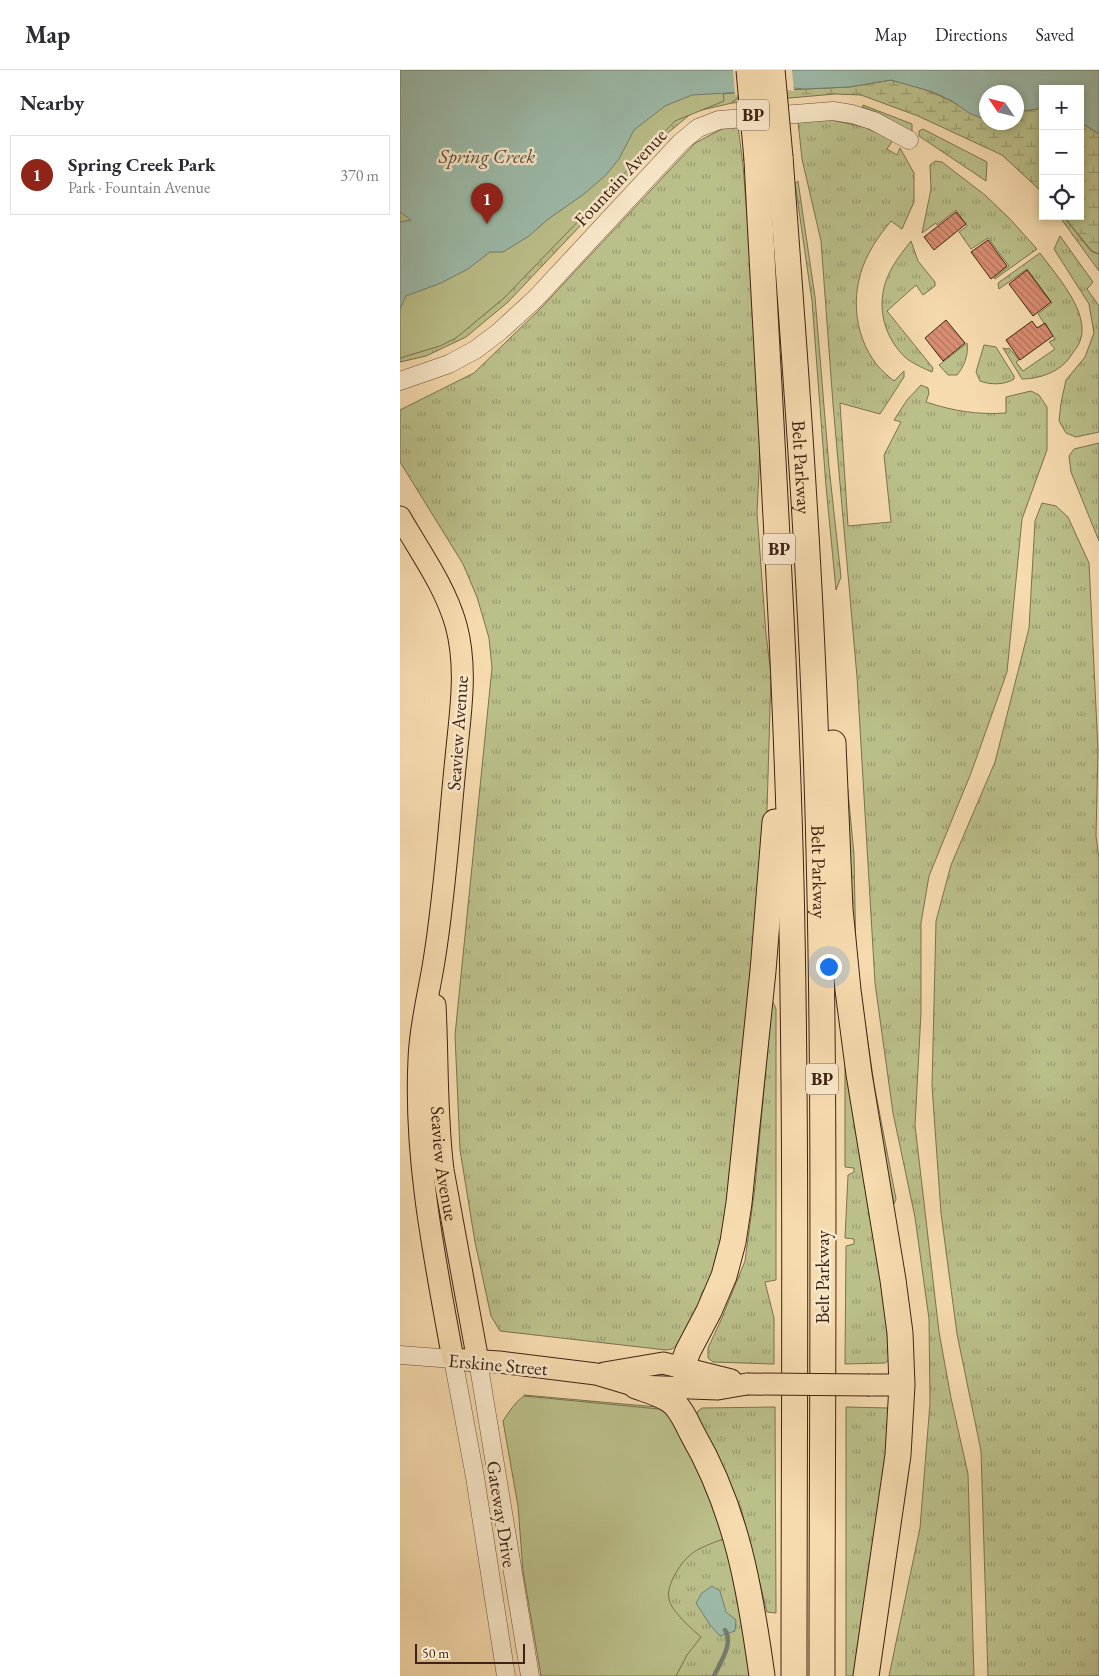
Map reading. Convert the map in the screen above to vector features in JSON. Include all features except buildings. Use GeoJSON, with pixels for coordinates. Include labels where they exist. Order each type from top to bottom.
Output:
{"type":"FeatureCollection","features":[{"type":"Feature","properties":{"kind":"highway","name":"Belt Parkway"},"geometry":{"type":"LineString","coordinates":[[749,70],[769,158],[804,483],[815,714],[821,968],[822,1676]]}},
{"type":"Feature","properties":{"kind":"highway","name":"Belt Parkway"},"geometry":{"type":"LineString","coordinates":[[772,70],[769,158],[793,1043],[794,1676]]}},
{"type":"Feature","properties":{"kind":"highway"},"geometry":{"type":"LineString","coordinates":[[804,483],[827,623],[840,909],[848,990],[859,1074],[900,1334],[902,1385],[898,1455],[866,1676]]}},
{"type":"Feature","properties":{"kind":"highway"},"geometry":{"type":"LineString","coordinates":[[682,1367],[688,1350],[709,1312],[724,1276],[735,1233],[786,730]]}},
{"type":"Feature","properties":{"kind":"highway"},"geometry":{"type":"LineString","coordinates":[[636,1386],[672,1401],[697,1441],[712,1473],[734,1529],[745,1572],[762,1676]]}},
{"type":"Feature","properties":{"kind":"main road","name":"Seaview Avenue"},"geometry":{"type":"LineString","coordinates":[[400,517],[448,602],[456,624],[462,654],[461,706],[441,910],[419,1056],[418,1122],[422,1174],[454,1360]]}},
{"type":"Feature","properties":{"kind":"main road","name":"Seaview Avenue"},"geometry":{"type":"LineString","coordinates":[[434,962],[439,1138],[443,1170],[478,1361]]}},
{"type":"Feature","properties":{"kind":"main road","name":"Erskine Street"},"geometry":{"type":"LineString","coordinates":[[454,1360],[499,1362],[596,1374],[636,1386],[718,1389],[747,1384],[902,1385]]}},
{"type":"Feature","properties":{"kind":"main road","name":"Erskine Street"},"geometry":{"type":"LineString","coordinates":[[596,1374],[663,1363],[747,1384]]}},
{"type":"Feature","properties":{"kind":"street","name":"Fountain Avenue"},"geometry":{"type":"LineString","coordinates":[[400,381],[456,361],[475,350],[499,332],[536,298],[680,142],[704,124],[727,119],[833,111],[852,114],[874,121],[909,140]]}},
{"type":"Feature","properties":{"kind":"street","name":"Erskine Street"},"geometry":{"type":"LineString","coordinates":[[400,1355],[454,1360]]}},
{"type":"Feature","properties":{"kind":"street","name":"Gateway Drive"},"geometry":{"type":"LineString","coordinates":[[454,1360],[506,1676]]}},
{"type":"Feature","properties":{"kind":"street","name":"Gateway Drive"},"geometry":{"type":"LineString","coordinates":[[478,1361],[530,1676]]}},
{"type":"Feature","properties":{"kind":"green space","name":"Spring Creek"},"geometry":{"type":"Polygon","coordinates":[[[400,70],[721,70],[724,101],[675,121],[504,298],[456,338],[440,346],[400,358],[400,70]]]}},
{"type":"Feature","properties":{"kind":"green space"},"geometry":{"type":"Polygon","coordinates":[[[891,80],[918,87],[979,116],[979,130],[1024,130],[1024,111],[1039,109],[1039,189],[1002,155],[918,116],[861,95],[835,94],[732,103],[744,92],[849,87],[891,80]]]}},
{"type":"Feature","properties":{"kind":"green space"},"geometry":{"type":"Polygon","coordinates":[[[744,92],[732,103],[693,112],[669,132],[508,302],[466,337],[426,356],[400,362],[400,321],[619,159],[711,95],[744,92]]]}},
{"type":"Feature","properties":{"kind":"green space"},"geometry":{"type":"Polygon","coordinates":[[[863,105],[912,124],[912,132],[879,113],[862,107],[863,105]]]}},
{"type":"Feature","properties":{"kind":"green space"},"geometry":{"type":"Polygon","coordinates":[[[827,119],[864,127],[893,140],[887,149],[897,155],[900,148],[914,173],[914,202],[902,229],[891,221],[871,249],[859,281],[856,310],[858,325],[869,352],[879,367],[894,381],[904,371],[904,377],[880,414],[840,403],[848,526],[891,522],[884,455],[901,422],[894,420],[907,400],[921,385],[928,388],[929,393],[926,402],[956,410],[976,413],[1006,413],[1006,397],[1031,391],[1039,395],[1047,407],[1047,450],[1022,519],[1007,672],[971,773],[929,876],[921,923],[921,1013],[915,1125],[939,1332],[968,1474],[974,1676],[889,1676],[920,1528],[930,1403],[929,1319],[915,1217],[893,1113],[875,983],[857,677],[821,241],[802,159],[798,122],[827,119]]]}},
{"type":"Feature","properties":{"kind":"green space"},"geometry":{"type":"Polygon","coordinates":[[[1084,125],[1099,134],[1099,254],[1092,251],[1066,220],[1084,220],[1084,125]]]}},
{"type":"Feature","properties":{"kind":"green space"},"geometry":{"type":"Polygon","coordinates":[[[738,126],[743,165],[762,407],[757,513],[766,634],[771,674],[766,844],[728,1223],[711,1281],[702,1292],[698,1308],[677,1345],[672,1349],[666,1350],[500,1331],[491,1316],[475,1242],[460,1150],[455,1035],[492,668],[489,638],[477,597],[463,564],[400,462],[400,410],[474,373],[540,309],[695,143],[722,129],[738,126]]]}},
{"type":"Feature","properties":{"kind":"green space"},"geometry":{"type":"Polygon","coordinates":[[[923,129],[987,162],[986,181],[919,136],[919,131],[923,129]]]}},
{"type":"Feature","properties":{"kind":"green space"},"geometry":{"type":"Polygon","coordinates":[[[935,161],[942,162],[985,195],[1037,249],[995,279],[1009,266],[988,238],[971,249],[959,232],[967,226],[956,210],[937,225],[936,223],[922,233],[931,189],[930,165],[935,161]]]}},
{"type":"Feature","properties":{"kind":"green space"},"geometry":{"type":"Polygon","coordinates":[[[798,181],[815,297],[829,467],[841,577],[836,590],[812,301],[795,183],[798,181]]]}},
{"type":"Feature","properties":{"kind":"green space"},"geometry":{"type":"Polygon","coordinates":[[[1062,220],[1066,220],[1091,251],[1099,254],[1099,271],[1062,220]]]}},
{"type":"Feature","properties":{"kind":"green space"},"geometry":{"type":"Polygon","coordinates":[[[1060,236],[1093,282],[1087,289],[1099,306],[1099,432],[1076,437],[1066,433],[1059,421],[1061,403],[1066,380],[1085,357],[1094,333],[1089,304],[1054,249],[1060,236]]]}},
{"type":"Feature","properties":{"kind":"green space"},"geometry":{"type":"Polygon","coordinates":[[[911,241],[918,261],[935,282],[935,286],[923,295],[916,285],[887,311],[933,368],[932,372],[903,356],[888,332],[882,310],[884,288],[888,277],[897,259],[911,241]]]}},
{"type":"Feature","properties":{"kind":"green space"},"geometry":{"type":"Polygon","coordinates":[[[1040,253],[1070,295],[1081,319],[1082,330],[1078,345],[1061,367],[1049,374],[1022,379],[1003,348],[1009,348],[1019,360],[1016,362],[1023,371],[1055,349],[1049,342],[1055,339],[1038,314],[1052,303],[1027,269],[999,289],[998,283],[1040,253]]]}},
{"type":"Feature","properties":{"kind":"green space"},"geometry":{"type":"Polygon","coordinates":[[[967,343],[967,356],[962,368],[957,375],[948,375],[939,365],[967,343]]]}},
{"type":"Feature","properties":{"kind":"green space"},"geometry":{"type":"Polygon","coordinates":[[[984,345],[996,347],[1014,379],[997,384],[980,381],[976,372],[984,345]]]}},
{"type":"Feature","properties":{"kind":"green space"},"geometry":{"type":"Polygon","coordinates":[[[1099,443],[1099,541],[1071,472],[1069,456],[1074,449],[1099,443]]]}},
{"type":"Feature","properties":{"kind":"green space"},"geometry":{"type":"Polygon","coordinates":[[[1042,503],[1056,506],[1068,517],[1089,563],[1098,750],[1096,836],[1099,858],[1099,1676],[988,1676],[981,1451],[957,1334],[941,1213],[932,1086],[936,921],[951,865],[995,762],[1029,628],[1035,521],[1042,503]]]}},
{"type":"Feature","properties":{"kind":"green space"},"geometry":{"type":"Polygon","coordinates":[[[846,772],[854,854],[856,960],[874,1084],[896,1199],[894,1204],[875,1107],[852,931],[846,772]]]}},
{"type":"Feature","properties":{"kind":"green space"},"geometry":{"type":"Polygon","coordinates":[[[773,1002],[776,1009],[776,1280],[765,1282],[774,1318],[774,1364],[713,1362],[708,1358],[708,1348],[745,1261],[755,1187],[773,1002]]]}},
{"type":"Feature","properties":{"kind":"green space"},"geometry":{"type":"Polygon","coordinates":[[[845,1023],[883,1273],[889,1360],[885,1363],[845,1364],[846,1246],[854,1244],[854,1239],[845,1238],[848,1175],[854,1172],[854,1168],[845,1167],[845,1023]]]}},
{"type":"Feature","properties":{"kind":"green space"},"geometry":{"type":"Polygon","coordinates":[[[524,1395],[657,1407],[656,1411],[730,1539],[755,1676],[665,1676],[526,1407],[524,1395]]]}},
{"type":"Feature","properties":{"kind":"green space"},"geometry":{"type":"Polygon","coordinates":[[[524,1396],[669,1410],[728,1537],[696,1550],[685,1560],[671,1584],[669,1599],[671,1604],[682,1620],[701,1637],[687,1655],[676,1676],[541,1676],[523,1571],[518,1506],[503,1421],[515,1404],[524,1396]]]}},
{"type":"Feature","properties":{"kind":"green space"},"geometry":{"type":"Polygon","coordinates":[[[775,1407],[776,1613],[767,1612],[741,1508],[696,1416],[702,1408],[775,1407]]]}},
{"type":"Feature","properties":{"kind":"green space"},"geometry":{"type":"Polygon","coordinates":[[[846,1407],[888,1408],[891,1413],[874,1558],[867,1573],[871,1573],[859,1676],[846,1676],[846,1407]]]}},
{"type":"Feature","properties":{"kind":"water","name":"Spring Creek"},"geometry":{"type":"Polygon","coordinates":[[[400,70],[1099,70],[1099,134],[1084,125],[1084,85],[1039,85],[1039,109],[1024,111],[1024,85],[979,85],[979,117],[933,92],[891,80],[849,87],[804,89],[784,87],[744,92],[692,95],[665,106],[634,130],[619,159],[606,175],[529,236],[503,252],[490,252],[468,269],[441,283],[406,296],[400,309],[400,222],[411,220],[400,212],[400,70]]]}},
{"type":"Feature","properties":{"kind":"water"},"geometry":{"type":"Polygon","coordinates":[[[712,1586],[720,1591],[726,1612],[736,1620],[735,1631],[720,1636],[710,1625],[696,1603],[702,1593],[712,1586]]]}},
{"type":"Feature","properties":{"kind":"pier"},"geometry":{"type":"Polygon","coordinates":[[[733,70],[792,70],[794,91],[784,90],[735,95],[733,70]]]}},
{"type":"Feature","properties":{"kind":"waterway"},"geometry":{"type":"LineString","coordinates":[[714,1676],[727,1647],[728,1641],[725,1630]]}},
{"type":"Feature","properties":{"kind":"place","name":"Spring Creek Park"},"geometry":{"type":"Point","coordinates":[487,224]}}]}
